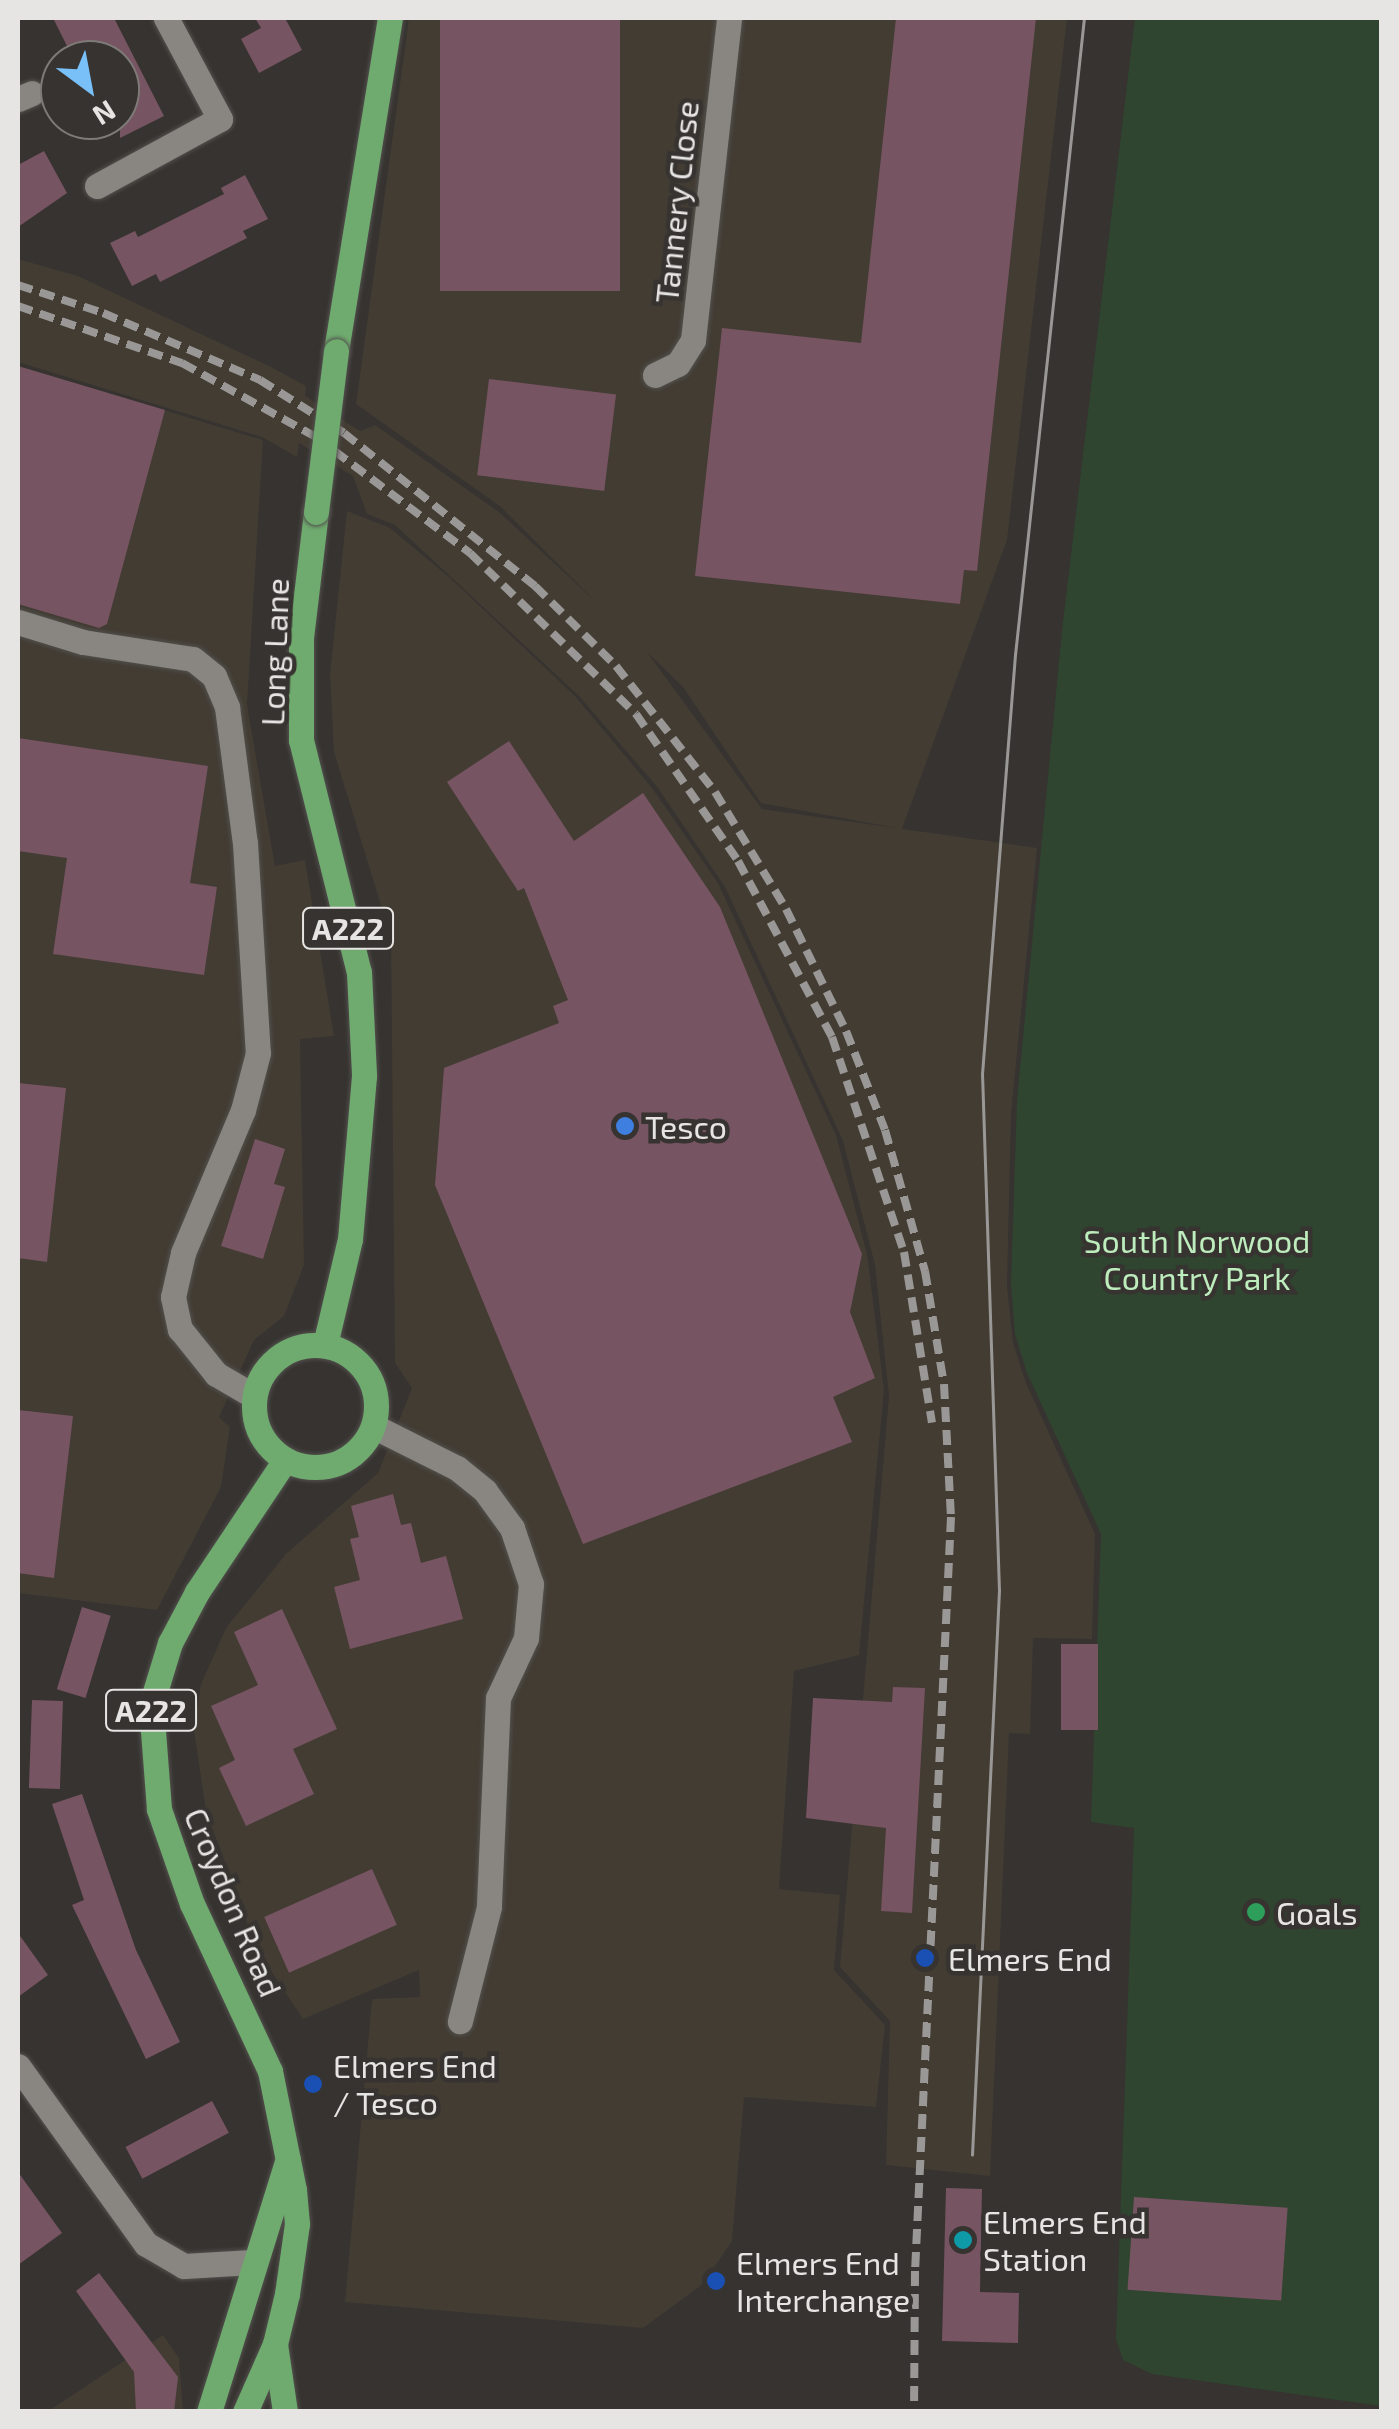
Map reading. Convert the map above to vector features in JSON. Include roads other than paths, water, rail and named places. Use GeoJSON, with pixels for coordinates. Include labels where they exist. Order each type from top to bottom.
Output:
{"type":"FeatureCollection","features":[{"type":"Feature","properties":{"kind":"main road","name":"Long Lane"},"geometry":{"type":"LineString","coordinates":[[325,1345],[350,1239],[364,1076],[359,972],[302,740],[301,638],[336,351],[390,18]]}},
{"type":"Feature","properties":{"kind":"main road"},"geometry":{"type":"LineString","coordinates":[[325,1345],[366,1372],[375,1390],[373,1426],[363,1444],[339,1463],[318,1468],[285,1460],[260,1434],[254,1396],[262,1376],[283,1354],[325,1345]]}},
{"type":"Feature","properties":{"kind":"main road","name":"Croydon Road"},"geometry":{"type":"LineString","coordinates":[[245,2412],[275,2344],[297,2224],[270,2070],[187,1890],[159,1809],[151,1705],[170,1643],[197,1592],[285,1460]]}},
{"type":"Feature","properties":{"kind":"main road"},"geometry":{"type":"LineString","coordinates":[[208,2412],[252,2262],[288,2158]]}},
{"type":"Feature","properties":{"kind":"main road"},"geometry":{"type":"LineString","coordinates":[[275,2344],[286,2412]]}},
{"type":"Feature","properties":{"kind":"street"},"geometry":{"type":"LineString","coordinates":[[96,186],[220,119],[166,18]]}},
{"type":"Feature","properties":{"kind":"street","name":"Tannery Close"},"geometry":{"type":"LineString","coordinates":[[655,375],[678,364],[694,340],[729,18]]}},
{"type":"Feature","properties":{"kind":"street"},"geometry":{"type":"LineString","coordinates":[[18,622],[83,642],[193,659],[214,676],[227,707],[245,843],[258,1053],[243,1110],[182,1253],[173,1297],[180,1329],[216,1374],[254,1396]]}},
{"type":"Feature","properties":{"kind":"street"},"geometry":{"type":"LineString","coordinates":[[373,1426],[457,1468],[486,1491],[512,1528],[530,1584],[526,1638],[498,1698],[489,1908],[460,2021]]}},
{"type":"Feature","properties":{"kind":"street"},"geometry":{"type":"LineString","coordinates":[[18,2066],[146,2244],[184,2266],[252,2262]]}},
{"type":"Feature","properties":{"kind":"tram line"},"geometry":{"type":"LineString","coordinates":[[972,2155],[999,1591],[982,1074],[1015,655],[1084,18]]}},
{"type":"Feature","properties":{"kind":"railway"},"geometry":{"type":"LineString","coordinates":[[18,285],[103,313],[260,380],[344,433],[535,586],[616,666],[715,792],[786,909],[846,1031],[885,1130],[925,1271],[944,1384],[951,1517],[915,2271],[914,2412]]}},
{"type":"Feature","properties":{"kind":"railway"},"geometry":{"type":"LineString","coordinates":[[18,306],[182,363],[316,437],[470,553],[636,714],[738,861],[832,1037],[904,1252],[932,1423]]}},
{"type":"Feature","properties":{"kind":"place","name":"Tesco"},"geometry":{"type":"Point","coordinates":[625,1126]}},
{"type":"Feature","properties":{"kind":"place","name":"Goals"},"geometry":{"type":"Point","coordinates":[1256,1912]}},
{"type":"Feature","properties":{"kind":"place","name":"Elmers End"},"geometry":{"type":"Point","coordinates":[925,1958]}},
{"type":"Feature","properties":{"kind":"place","name":"Elmers End / Tesco"},"geometry":{"type":"Point","coordinates":[313,2084]}},
{"type":"Feature","properties":{"kind":"place","name":"Elmers End Station"},"geometry":{"type":"Point","coordinates":[963,2240]}},
{"type":"Feature","properties":{"kind":"place","name":"Elmers End Interchange"},"geometry":{"type":"Point","coordinates":[716,2281]}},
{"type":"Feature","properties":{"kind":"park label","name":"South Norwood Country Park"},"geometry":{"type":"Point","coordinates":[1197,1260]}}]}
